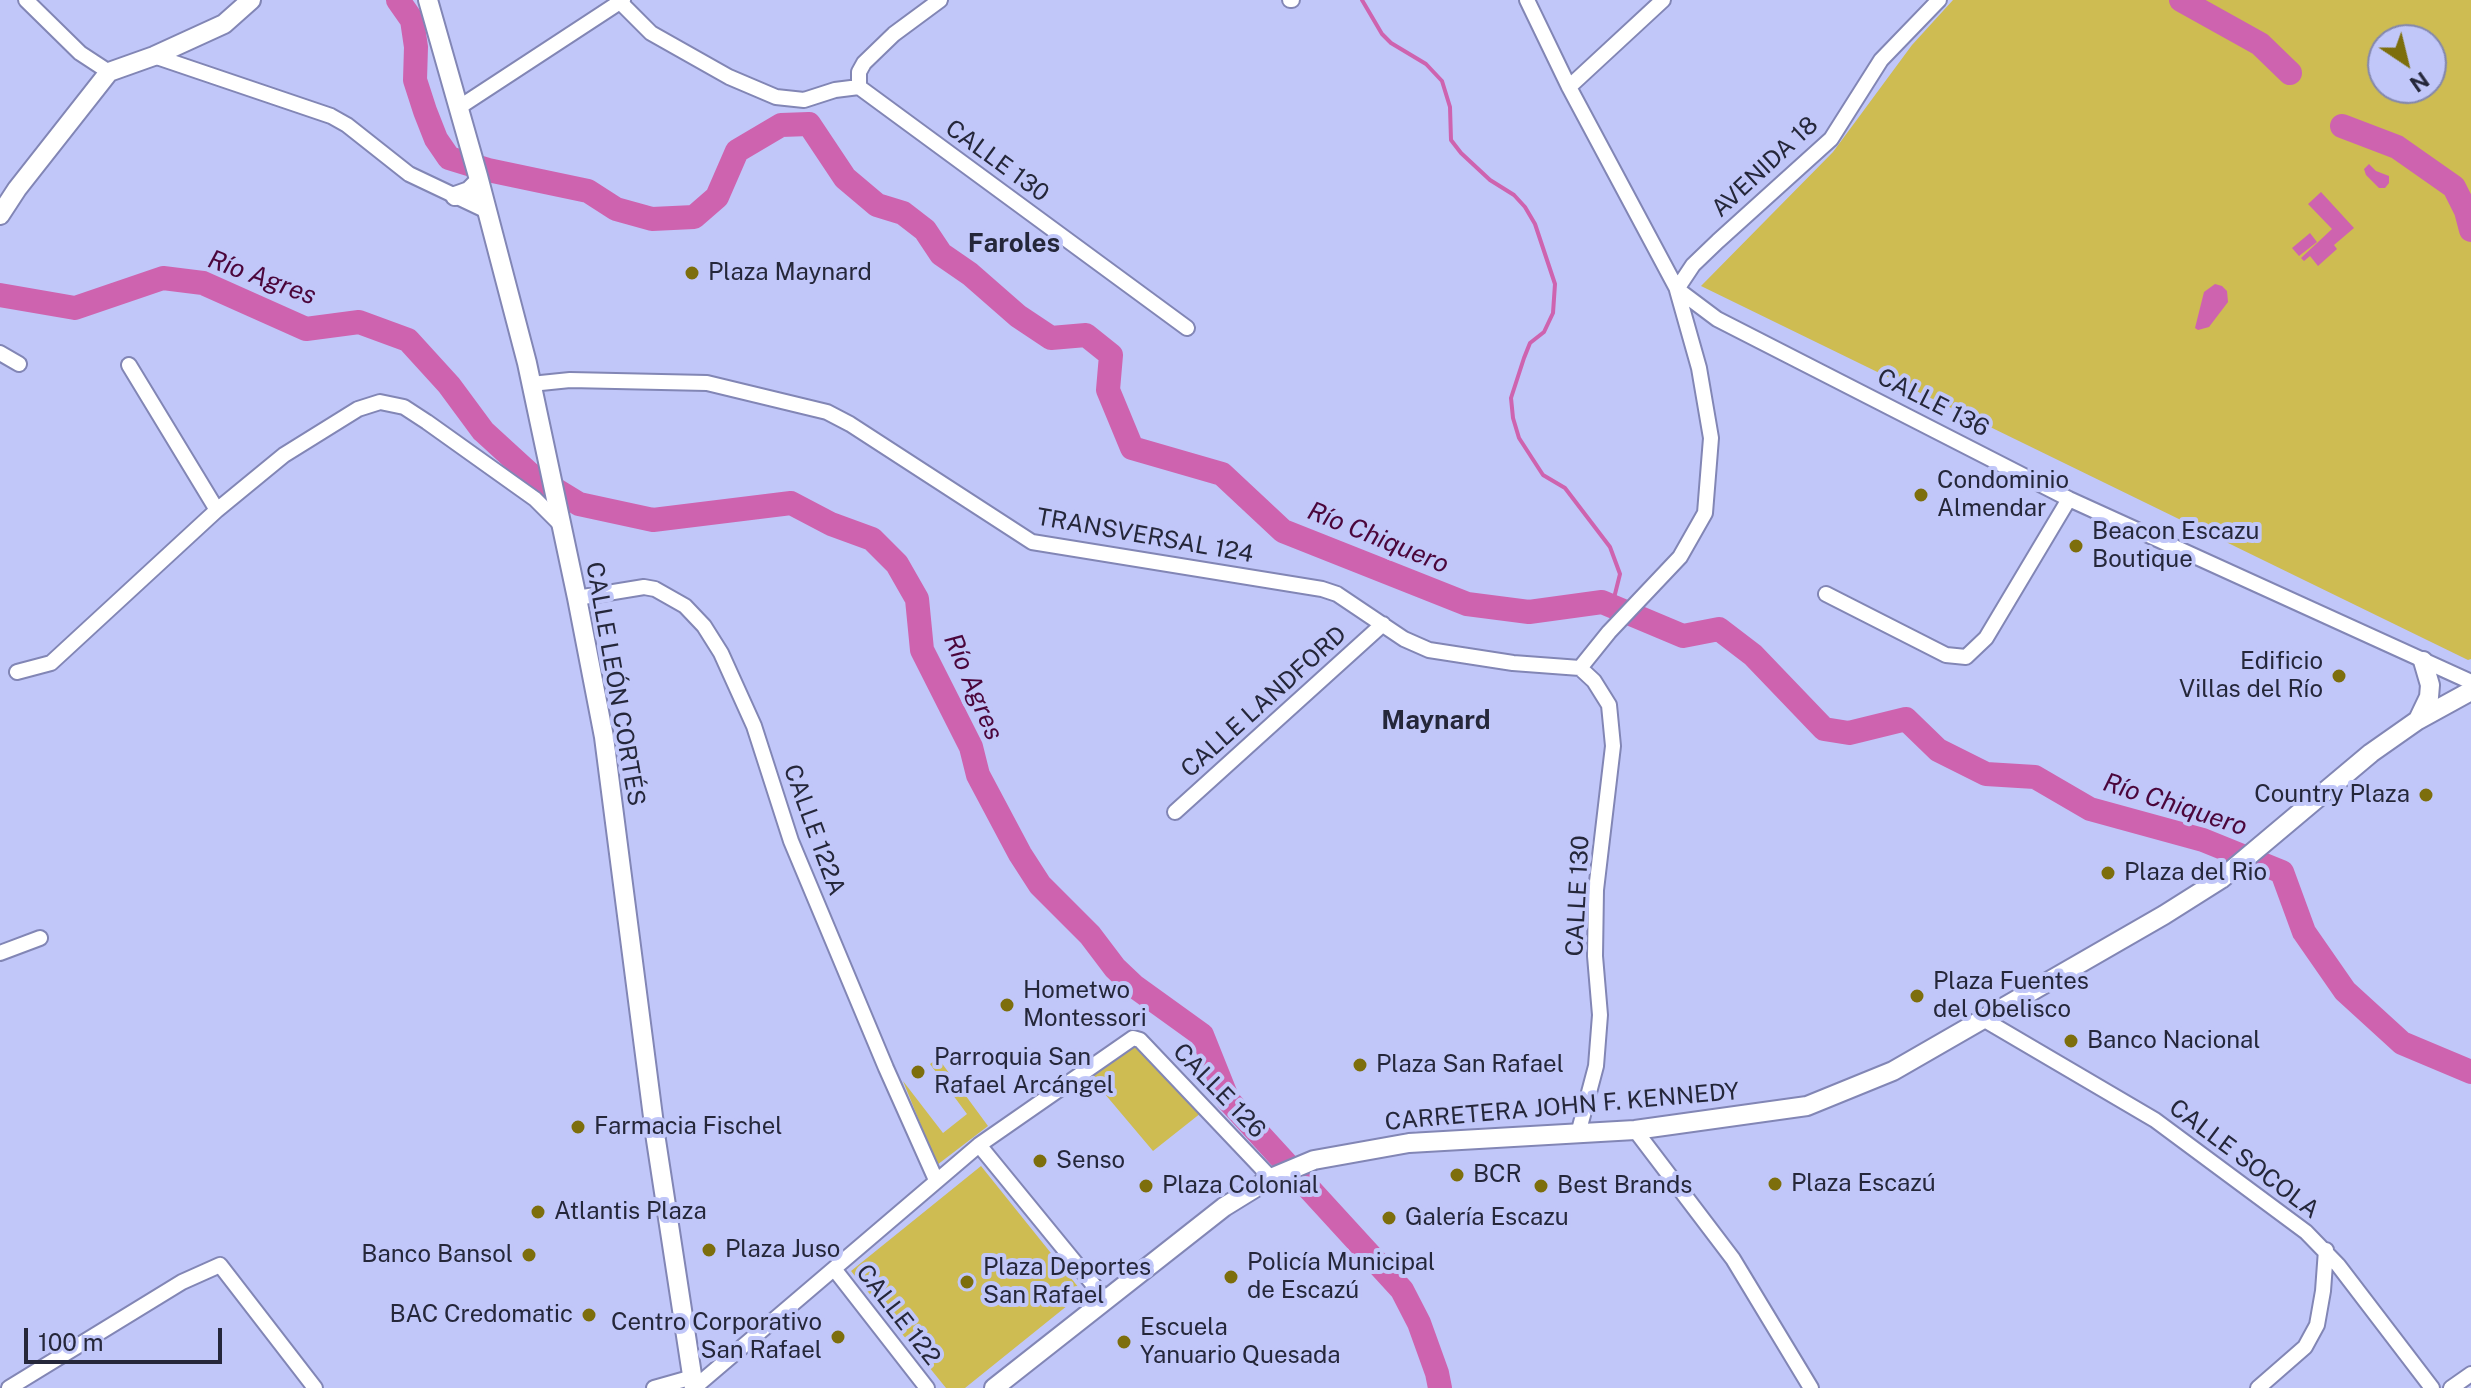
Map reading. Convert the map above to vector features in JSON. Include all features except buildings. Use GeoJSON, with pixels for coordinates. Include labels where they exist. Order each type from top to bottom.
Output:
{"type":"FeatureCollection","features":[{"type":"Feature","properties":{"kind":"main road"},"geometry":{"type":"LineString","coordinates":[[0,215],[109,72],[154,56],[224,24],[251,0]]}},
{"type":"Feature","properties":{"kind":"main road","name":"CALLE LEÓN CORTÉS"},"geometry":{"type":"LineString","coordinates":[[428,0],[531,384],[604,737],[656,1140],[694,1384]]}},
{"type":"Feature","properties":{"kind":"main road"},"geometry":{"type":"LineString","coordinates":[[455,196],[469,191],[478,178]]}},
{"type":"Feature","properties":{"kind":"main road"},"geometry":{"type":"LineString","coordinates":[[2418,720],[2429,697],[2428,673],[2423,661]]}},
{"type":"Feature","properties":{"kind":"main road","name":"CARRETERA JOHN F. KENNEDY"},"geometry":{"type":"LineString","coordinates":[[994,1388],[1224,1207],[1278,1175],[1314,1160],[1424,1141],[1635,1130],[1807,1106],[1893,1071],[2221,879],[2352,768],[2418,720],[2471,691]]}},
{"type":"Feature","properties":{"kind":"street"},"geometry":{"type":"LineString","coordinates":[[26,0],[80,53],[109,72]]}},
{"type":"Feature","properties":{"kind":"street"},"geometry":{"type":"LineString","coordinates":[[458,108],[622,1],[651,33],[729,77],[776,97],[804,100],[835,90],[859,87],[859,72],[864,63],[894,34],[940,0]]}},
{"type":"Feature","properties":{"kind":"street","name":"CALLE 136"},"geometry":{"type":"LineString","coordinates":[[1527,0],[1569,87],[1677,289],[1717,319],[2069,499],[2471,682]]}},
{"type":"Feature","properties":{"kind":"street"},"geometry":{"type":"LineString","coordinates":[[1569,87],[1663,0]]}},
{"type":"Feature","properties":{"kind":"street","name":"AVENIDA 18"},"geometry":{"type":"LineString","coordinates":[[1677,289],[1693,265],[1831,139],[1881,60],[1939,0]]}},
{"type":"Feature","properties":{"kind":"street"},"geometry":{"type":"LineString","coordinates":[[154,56],[331,116],[409,174],[487,211]]}},
{"type":"Feature","properties":{"kind":"street","name":"CALLE 130"},"geometry":{"type":"LineString","coordinates":[[859,87],[1187,328]]}},
{"type":"Feature","properties":{"kind":"street"},"geometry":{"type":"LineString","coordinates":[[1580,668],[1609,632],[1680,557],[1705,513],[1711,438],[1699,368],[1677,289]]}},
{"type":"Feature","properties":{"kind":"street"},"geometry":{"type":"LineString","coordinates":[[1691,340],[1702,326],[1717,319]]}},
{"type":"Feature","properties":{"kind":"street"},"geometry":{"type":"LineString","coordinates":[[0,353],[19,364]]}},
{"type":"Feature","properties":{"kind":"street"},"geometry":{"type":"LineString","coordinates":[[129,365],[217,510]]}},
{"type":"Feature","properties":{"kind":"street","name":"TRANSVERSAL 124"},"geometry":{"type":"LineString","coordinates":[[531,384],[570,380],[707,383],[827,412],[1032,542],[1322,589],[1337,594],[1404,639],[1429,650],[1513,663],[1580,668]]}},
{"type":"Feature","properties":{"kind":"street"},"geometry":{"type":"LineString","coordinates":[[17,672],[51,663],[217,510],[284,455],[358,409],[380,402],[404,407],[427,422],[535,499],[562,526]]}},
{"type":"Feature","properties":{"kind":"street"},"geometry":{"type":"LineString","coordinates":[[1826,594],[1946,655],[1966,657],[1986,638],[2069,499]]}},
{"type":"Feature","properties":{"kind":"street","name":"CALLE 122A"},"geometry":{"type":"LineString","coordinates":[[577,598],[644,587],[655,589],[685,606],[704,626],[721,653],[754,726],[797,855],[936,1180]]}},
{"type":"Feature","properties":{"kind":"street","name":"CALLE LANDFORD"},"geometry":{"type":"LineString","coordinates":[[1175,812],[1383,624]]}},
{"type":"Feature","properties":{"kind":"street","name":"CALLE 130"},"geometry":{"type":"LineString","coordinates":[[1578,1134],[1596,1066],[1600,1015],[1595,956],[1596,890],[1613,746],[1609,705],[1594,681],[1580,668]]}},
{"type":"Feature","properties":{"kind":"street"},"geometry":{"type":"LineString","coordinates":[[0,953],[40,938]]}},
{"type":"Feature","properties":{"kind":"street","name":"CALLE SOCOLA"},"geometry":{"type":"LineString","coordinates":[[1983,1019],[2155,1120],[2306,1232],[2326,1250],[2432,1388]]}},
{"type":"Feature","properties":{"kind":"street","name":"CALLE 126"},"geometry":{"type":"LineString","coordinates":[[979,1145],[1133,1038],[1140,1040],[1278,1175]]}},
{"type":"Feature","properties":{"kind":"street"},"geometry":{"type":"LineString","coordinates":[[1635,1130],[1733,1259],[1811,1388]]}},
{"type":"Feature","properties":{"kind":"street"},"geometry":{"type":"LineString","coordinates":[[654,1388],[694,1384],[835,1270],[979,1145],[1105,1299]]}},
{"type":"Feature","properties":{"kind":"street"},"geometry":{"type":"LineString","coordinates":[[2258,1388],[2305,1347],[2317,1325],[2326,1250]]}},
{"type":"Feature","properties":{"kind":"street"},"geometry":{"type":"LineString","coordinates":[[9,1388],[169,1289],[220,1265],[315,1388]]}},
{"type":"Feature","properties":{"kind":"street","name":"CALLE 122"},"geometry":{"type":"LineString","coordinates":[[835,1270],[927,1388]]}},
{"type":"Feature","properties":{"kind":"street"},"geometry":{"type":"LineString","coordinates":[[2451,1388],[2471,1374]]}},
{"type":"Feature","properties":{"kind":"shaded area"},"geometry":{"type":"Polygon","coordinates":[[[1953,0],[2471,0],[2471,659],[1701,286],[1833,152],[1912,45],[1953,0]]]}},
{"type":"Feature","properties":{"kind":"shaded area"},"geometry":{"type":"Polygon","coordinates":[[[2369,164],[2376,171],[2389,176],[2385,188],[2379,188],[2366,175],[2364,169],[2369,164]]]}},
{"type":"Feature","properties":{"kind":"shaded area"},"geometry":{"type":"Polygon","coordinates":[[[2321,192],[2354,228],[2334,245],[2337,249],[2318,266],[2310,256],[2304,261],[2301,258],[2332,229],[2308,204],[2321,192]]]}},
{"type":"Feature","properties":{"kind":"shaded area"},"geometry":{"type":"Polygon","coordinates":[[[2310,233],[2317,242],[2299,256],[2292,248],[2310,233]]]}},
{"type":"Feature","properties":{"kind":"shaded area"},"geometry":{"type":"Polygon","coordinates":[[[2215,284],[2227,291],[2228,302],[2209,327],[2198,330],[2195,328],[2204,292],[2215,284]]]}},
{"type":"Feature","properties":{"kind":"shaded area"},"geometry":{"type":"Polygon","coordinates":[[[1134,1042],[1201,1113],[1153,1151],[1088,1074],[1134,1042]]]}},
{"type":"Feature","properties":{"kind":"shaded area"},"geometry":{"type":"Polygon","coordinates":[[[938,1058],[988,1126],[937,1165],[903,1081],[943,1133],[967,1114],[930,1064],[938,1058]]]}},
{"type":"Feature","properties":{"kind":"shaded area","name":"Plaza Deportes San Rafael"},"geometry":{"type":"Polygon","coordinates":[[[981,1166],[1083,1293],[965,1388],[946,1388],[851,1271],[981,1166]]]}},
{"type":"Feature","properties":{"kind":"waterway","name":"Río Chiquero"},"geometry":{"type":"LineString","coordinates":[[398,0],[412,20],[416,47],[415,80],[425,111],[436,139],[449,158],[488,170],[588,191],[616,209],[652,219],[694,217],[717,197],[737,151],[781,125],[809,124],[845,178],[877,205],[903,213],[925,230],[941,254],[970,274],[1018,316],[1051,338],[1086,335],[1111,355],[1108,390],[1132,448],[1222,474],[1283,531],[1467,604],[1529,612],[1602,602],[1683,636],[1719,629],[1753,655],[1824,729],[1849,733],[1906,719],[1938,750],[1986,774],[2035,777],[2090,809],[2203,840],[2282,872],[2304,932],[2345,991],[2402,1043],[2471,1072]]}},
{"type":"Feature","properties":{"kind":"waterway"},"geometry":{"type":"LineString","coordinates":[[1362,0],[1382,34],[1426,64],[1442,81],[1450,107],[1451,140],[1461,153],[1490,180],[1514,195],[1535,224],[1555,284],[1553,313],[1544,332],[1530,343],[1524,358],[1511,398],[1513,418],[1519,438],[1543,475],[1565,488],[1610,547],[1620,574],[1612,606]]}},
{"type":"Feature","properties":{"kind":"waterway"},"geometry":{"type":"LineString","coordinates":[[2181,0],[2260,44],[2290,73]]}},
{"type":"Feature","properties":{"kind":"waterway"},"geometry":{"type":"LineString","coordinates":[[2342,126],[2397,147],[2454,187],[2471,230]]}},
{"type":"Feature","properties":{"kind":"waterway","name":"Río Agres"},"geometry":{"type":"LineString","coordinates":[[0,295],[75,308],[163,278],[203,283],[306,329],[359,322],[408,340],[449,385],[483,431],[530,474],[579,504],[653,520],[791,503],[831,524],[872,539],[897,564],[917,599],[922,650],[971,747],[978,775],[1040,885],[1090,935],[1115,968],[1134,986],[1202,1035],[1228,1100],[1402,1290],[1419,1323],[1440,1388]]}},
{"type":"Feature","properties":{"kind":"place","name":"Plaza Maynard"},"geometry":{"type":"Point","coordinates":[692,273]}},
{"type":"Feature","properties":{"kind":"place","name":"Condominio Almendar"},"geometry":{"type":"Point","coordinates":[1921,495]}},
{"type":"Feature","properties":{"kind":"place","name":"Beacon Escazu Boutique"},"geometry":{"type":"Point","coordinates":[2076,546]}},
{"type":"Feature","properties":{"kind":"place","name":"Edificio Villas del Río"},"geometry":{"type":"Point","coordinates":[2339,676]}},
{"type":"Feature","properties":{"kind":"place","name":"Country Plaza"},"geometry":{"type":"Point","coordinates":[2426,795]}},
{"type":"Feature","properties":{"kind":"place","name":"Plaza del Rio"},"geometry":{"type":"Point","coordinates":[2108,873]}},
{"type":"Feature","properties":{"kind":"place","name":"Plaza Fuentes del Obelisco"},"geometry":{"type":"Point","coordinates":[1917,996]}},
{"type":"Feature","properties":{"kind":"place","name":"Hometwo Montessori"},"geometry":{"type":"Point","coordinates":[1007,1005]}},
{"type":"Feature","properties":{"kind":"place","name":"Banco Nacional"},"geometry":{"type":"Point","coordinates":[2071,1041]}},
{"type":"Feature","properties":{"kind":"place","name":"Plaza San Rafael"},"geometry":{"type":"Point","coordinates":[1360,1065]}},
{"type":"Feature","properties":{"kind":"place","name":"Parroquia San Rafael Arcángel"},"geometry":{"type":"Point","coordinates":[918,1072]}},
{"type":"Feature","properties":{"kind":"place","name":"Farmacia Fischel"},"geometry":{"type":"Point","coordinates":[578,1127]}},
{"type":"Feature","properties":{"kind":"place","name":"Senso"},"geometry":{"type":"Point","coordinates":[1040,1161]}},
{"type":"Feature","properties":{"kind":"place","name":"BCR"},"geometry":{"type":"Point","coordinates":[1457,1175]}},
{"type":"Feature","properties":{"kind":"place","name":"Plaza Escazú"},"geometry":{"type":"Point","coordinates":[1775,1184]}},
{"type":"Feature","properties":{"kind":"place","name":"Plaza Colonial"},"geometry":{"type":"Point","coordinates":[1146,1186]}},
{"type":"Feature","properties":{"kind":"place","name":"Best Brands"},"geometry":{"type":"Point","coordinates":[1541,1186]}},
{"type":"Feature","properties":{"kind":"place","name":"Atlantis Plaza"},"geometry":{"type":"Point","coordinates":[538,1212]}},
{"type":"Feature","properties":{"kind":"place","name":"Galería Escazu"},"geometry":{"type":"Point","coordinates":[1389,1218]}},
{"type":"Feature","properties":{"kind":"place","name":"Plaza Juso"},"geometry":{"type":"Point","coordinates":[709,1250]}},
{"type":"Feature","properties":{"kind":"place","name":"Banco Bansol"},"geometry":{"type":"Point","coordinates":[529,1255]}},
{"type":"Feature","properties":{"kind":"place","name":"Policía Municipal de Escazú"},"geometry":{"type":"Point","coordinates":[1231,1277]}},
{"type":"Feature","properties":{"kind":"place","name":"Plaza Deportes San Rafael"},"geometry":{"type":"Point","coordinates":[967,1282]}},
{"type":"Feature","properties":{"kind":"place","name":"BAC Credomatic"},"geometry":{"type":"Point","coordinates":[589,1315]}},
{"type":"Feature","properties":{"kind":"place","name":"Centro Corporativo San Rafael"},"geometry":{"type":"Point","coordinates":[838,1337]}},
{"type":"Feature","properties":{"kind":"place","name":"Escuela Yanuario Quesada"},"geometry":{"type":"Point","coordinates":[1124,1342]}},
{"type":"Feature","properties":{"kind":"district","name":"Faroles"},"geometry":{"type":"Point","coordinates":[1014,244]}},
{"type":"Feature","properties":{"kind":"district","name":"Maynard"},"geometry":{"type":"Point","coordinates":[1436,721]}}]}
